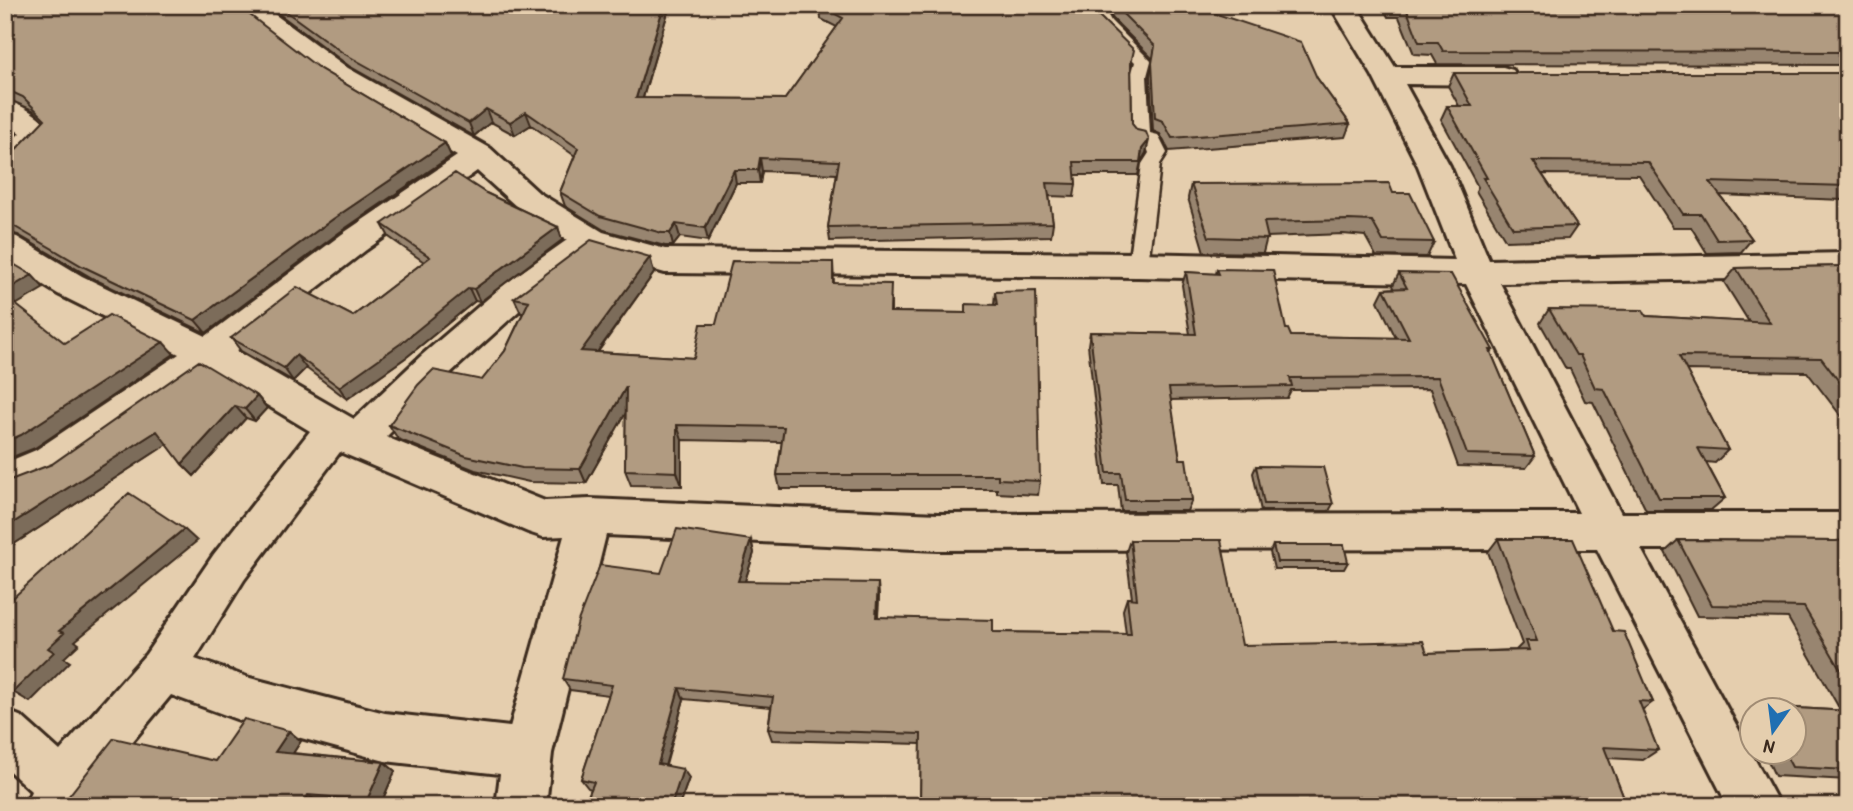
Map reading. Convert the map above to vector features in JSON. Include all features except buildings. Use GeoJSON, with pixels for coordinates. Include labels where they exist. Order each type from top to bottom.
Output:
{"type":"FeatureCollection","features":[{"type":"Feature","properties":{"kind":"street"},"geometry":{"type":"LineString","coordinates":[[245,5],[338,74],[479,155],[528,200],[591,240],[665,261],[1138,265],[1478,272],[1848,265]]}},
{"type":"Feature","properties":{"kind":"street"},"geometry":{"type":"LineString","coordinates":[[1343,5],[1386,75],[1434,166],[1478,272],[1610,533],[1755,806]]}},
{"type":"Feature","properties":{"kind":"street"},"geometry":{"type":"LineString","coordinates":[[1386,75],[1535,76]]}},
{"type":"Feature","properties":{"kind":"street"},"geometry":{"type":"LineString","coordinates":[[5,109],[38,132],[5,165]]}},
{"type":"Feature","properties":{"kind":"street"},"geometry":{"type":"LineString","coordinates":[[5,481],[50,462],[208,353],[354,242],[479,155]]}},
{"type":"Feature","properties":{"kind":"street"},"geometry":{"type":"LineString","coordinates":[[5,734],[56,796],[162,670],[229,567],[346,434],[435,365],[518,292],[591,240]]}},
{"type":"Feature","properties":{"kind":"street"},"geometry":{"type":"LineString","coordinates":[[5,245],[70,285],[208,353],[346,434],[543,519],[590,517],[938,532],[1848,531]]}},
{"type":"Feature","properties":{"kind":"street"},"geometry":{"type":"LineString","coordinates":[[521,806],[527,753],[590,517]]}},
{"type":"Feature","properties":{"kind":"street"},"geometry":{"type":"LineString","coordinates":[[162,670],[250,701],[385,737],[527,753]]}},
{"type":"Feature","properties":{"kind":"lane"},"geometry":{"type":"LineString","coordinates":[[1102,5],[1098,12],[1105,24],[1143,61],[1139,76],[1141,137],[1152,139],[1158,153],[1151,164],[1138,265]]}}]}
